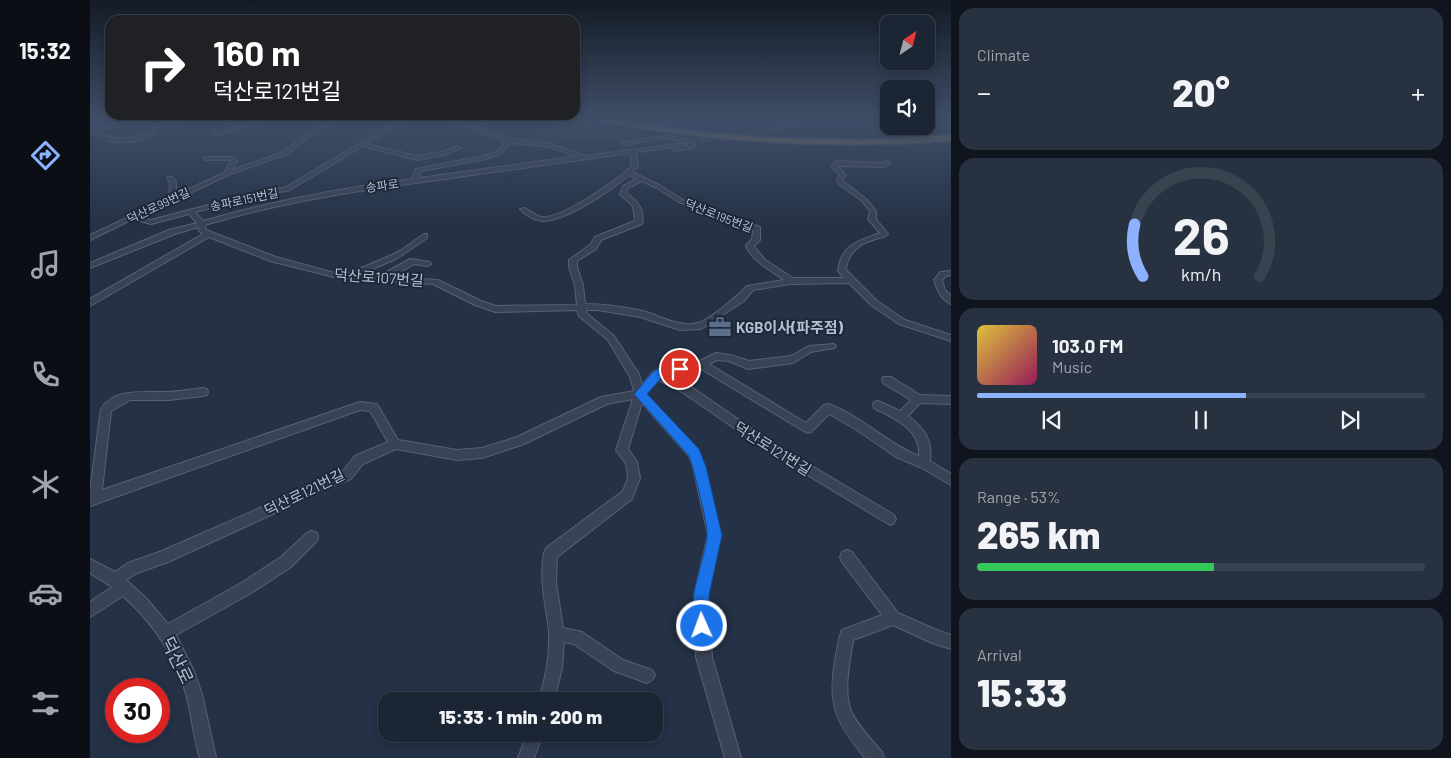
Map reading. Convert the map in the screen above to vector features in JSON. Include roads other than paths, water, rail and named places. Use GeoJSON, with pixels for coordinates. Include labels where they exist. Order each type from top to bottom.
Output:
{"type":"FeatureCollection","features":[{"type":"Feature","properties":{"kind":"street","name":"덕산로99번길"},"geometry":{"type":"LineString","coordinates":[[90,238],[172,198],[226,174],[278,154]]}},
{"type":"Feature","properties":{"kind":"street","name":"송파로151번길"},"geometry":{"type":"LineString","coordinates":[[190,211],[270,191],[286,190],[348,154]]}},
{"type":"Feature","properties":{"kind":"street"},"geometry":{"type":"LineString","coordinates":[[402,154],[417,158],[440,154]]}},
{"type":"Feature","properties":{"kind":"street"},"geometry":{"type":"LineString","coordinates":[[415,180],[418,170],[484,158],[494,154]]}},
{"type":"Feature","properties":{"kind":"street"},"geometry":{"type":"LineString","coordinates":[[576,154],[590,157]]}},
{"type":"Feature","properties":{"kind":"street","name":"송파로"},"geometry":{"type":"LineString","coordinates":[[90,266],[163,235],[251,208],[415,180],[590,157],[629,154]]}},
{"type":"Feature","properties":{"kind":"street"},"geometry":{"type":"LineString","coordinates":[[523,209],[541,220],[553,219],[594,197],[630,173],[635,166],[634,154]]}},
{"type":"Feature","properties":{"kind":"street"},"geometry":{"type":"LineString","coordinates":[[206,158],[230,158],[234,161],[226,174]]}},
{"type":"Feature","properties":{"kind":"street"},"geometry":{"type":"LineString","coordinates":[[887,163],[876,165],[845,162],[836,163],[834,166],[843,175],[840,179],[841,182],[864,200],[873,211],[872,219],[884,234],[866,240],[850,250],[842,263],[842,271],[874,303],[902,322],[951,338]]}},
{"type":"Feature","properties":{"kind":"street"},"geometry":{"type":"LineString","coordinates":[[630,173],[642,179]]}},
{"type":"Feature","properties":{"kind":"street"},"geometry":{"type":"LineString","coordinates":[[170,178],[173,182],[172,198]]}},
{"type":"Feature","properties":{"kind":"street"},"geometry":{"type":"LineString","coordinates":[[642,179],[624,187],[623,194],[634,201],[640,210],[639,222],[598,239],[593,247],[573,260],[573,266],[579,285],[582,314],[611,338],[636,377],[640,394],[694,453],[699,467],[714,535],[701,595],[704,658],[733,758]]}},
{"type":"Feature","properties":{"kind":"street","name":"덕산로195번길"},"geometry":{"type":"LineString","coordinates":[[642,179],[681,201],[757,229],[756,240],[750,246],[753,254],[782,272],[791,281]]}},
{"type":"Feature","properties":{"kind":"street"},"geometry":{"type":"LineString","coordinates":[[132,216],[151,222],[190,211]]}},
{"type":"Feature","properties":{"kind":"street","name":"송파로151번길"},"geometry":{"type":"LineString","coordinates":[[190,211],[202,223]]}},
{"type":"Feature","properties":{"kind":"street"},"geometry":{"type":"LineString","coordinates":[[90,303],[208,234],[203,231],[202,223]]}},
{"type":"Feature","properties":{"kind":"street","name":"덕산로107번길"},"geometry":{"type":"LineString","coordinates":[[208,234],[273,259],[338,276],[435,282],[478,304],[495,309],[598,307],[642,314],[680,327],[701,326],[741,299],[750,288],[791,281],[849,280]]}},
{"type":"Feature","properties":{"kind":"street"},"geometry":{"type":"LineString","coordinates":[[348,277],[402,254],[424,236]]}},
{"type":"Feature","properties":{"kind":"street"},"geometry":{"type":"LineString","coordinates":[[387,278],[391,273],[413,261],[427,264]]}},
{"type":"Feature","properties":{"kind":"street"},"geometry":{"type":"LineString","coordinates":[[951,273],[943,274],[938,280],[942,290],[951,300]]}},
{"type":"Feature","properties":{"kind":"street"},"geometry":{"type":"LineString","coordinates":[[550,692],[552,686],[556,634],[547,569],[551,553],[628,495],[634,478],[631,462],[622,450],[640,394],[657,375],[668,368],[692,369],[716,356],[730,358],[748,365],[793,359],[810,349],[831,346]]}},
{"type":"Feature","properties":{"kind":"street"},"geometry":{"type":"LineString","coordinates":[[702,365],[807,429],[827,404],[900,454],[924,463],[951,480]]}},
{"type":"Feature","properties":{"kind":"street","name":"덕산로121번길"},"geometry":{"type":"LineString","coordinates":[[657,375],[686,389],[764,443],[890,519]]}},
{"type":"Feature","properties":{"kind":"street"},"geometry":{"type":"LineString","coordinates":[[886,380],[918,399],[951,400]]}},
{"type":"Feature","properties":{"kind":"street"},"geometry":{"type":"LineString","coordinates":[[203,392],[167,396],[138,394],[118,400],[106,409],[92,499],[360,406],[373,407],[395,444],[457,455],[482,453],[520,441],[605,400],[640,394]]}},
{"type":"Feature","properties":{"kind":"street"},"geometry":{"type":"LineString","coordinates":[[900,417],[918,399]]}},
{"type":"Feature","properties":{"kind":"street"},"geometry":{"type":"LineString","coordinates":[[878,405],[914,427],[925,439],[926,452],[924,463]]}},
{"type":"Feature","properties":{"kind":"street","name":"덕산로121번길"},"geometry":{"type":"LineString","coordinates":[[90,610],[133,568],[163,557],[346,474],[359,460],[395,444]]}},
{"type":"Feature","properties":{"kind":"street"},"geometry":{"type":"LineString","coordinates":[[165,633],[248,587],[286,562],[312,537]]}},
{"type":"Feature","properties":{"kind":"street"},"geometry":{"type":"LineString","coordinates":[[847,557],[893,618],[932,636],[951,642]]}},
{"type":"Feature","properties":{"kind":"street"},"geometry":{"type":"LineString","coordinates":[[90,566],[119,583]]}},
{"type":"Feature","properties":{"kind":"street","name":"덕산로"},"geometry":{"type":"LineString","coordinates":[[119,583],[142,603],[173,644],[194,693],[208,758]]}},
{"type":"Feature","properties":{"kind":"street"},"geometry":{"type":"LineString","coordinates":[[876,758],[860,739],[843,712],[840,679],[847,636],[893,618]]}},
{"type":"Feature","properties":{"kind":"street"},"geometry":{"type":"LineString","coordinates":[[556,634],[577,637],[620,666],[647,675]]}},
{"type":"Feature","properties":{"kind":"street"},"geometry":{"type":"LineString","coordinates":[[526,758],[531,742]]}},
{"type":"Feature","properties":{"kind":"place","name":"KGB이사(파주점)"},"geometry":{"type":"Point","coordinates":[720,327]}}]}
